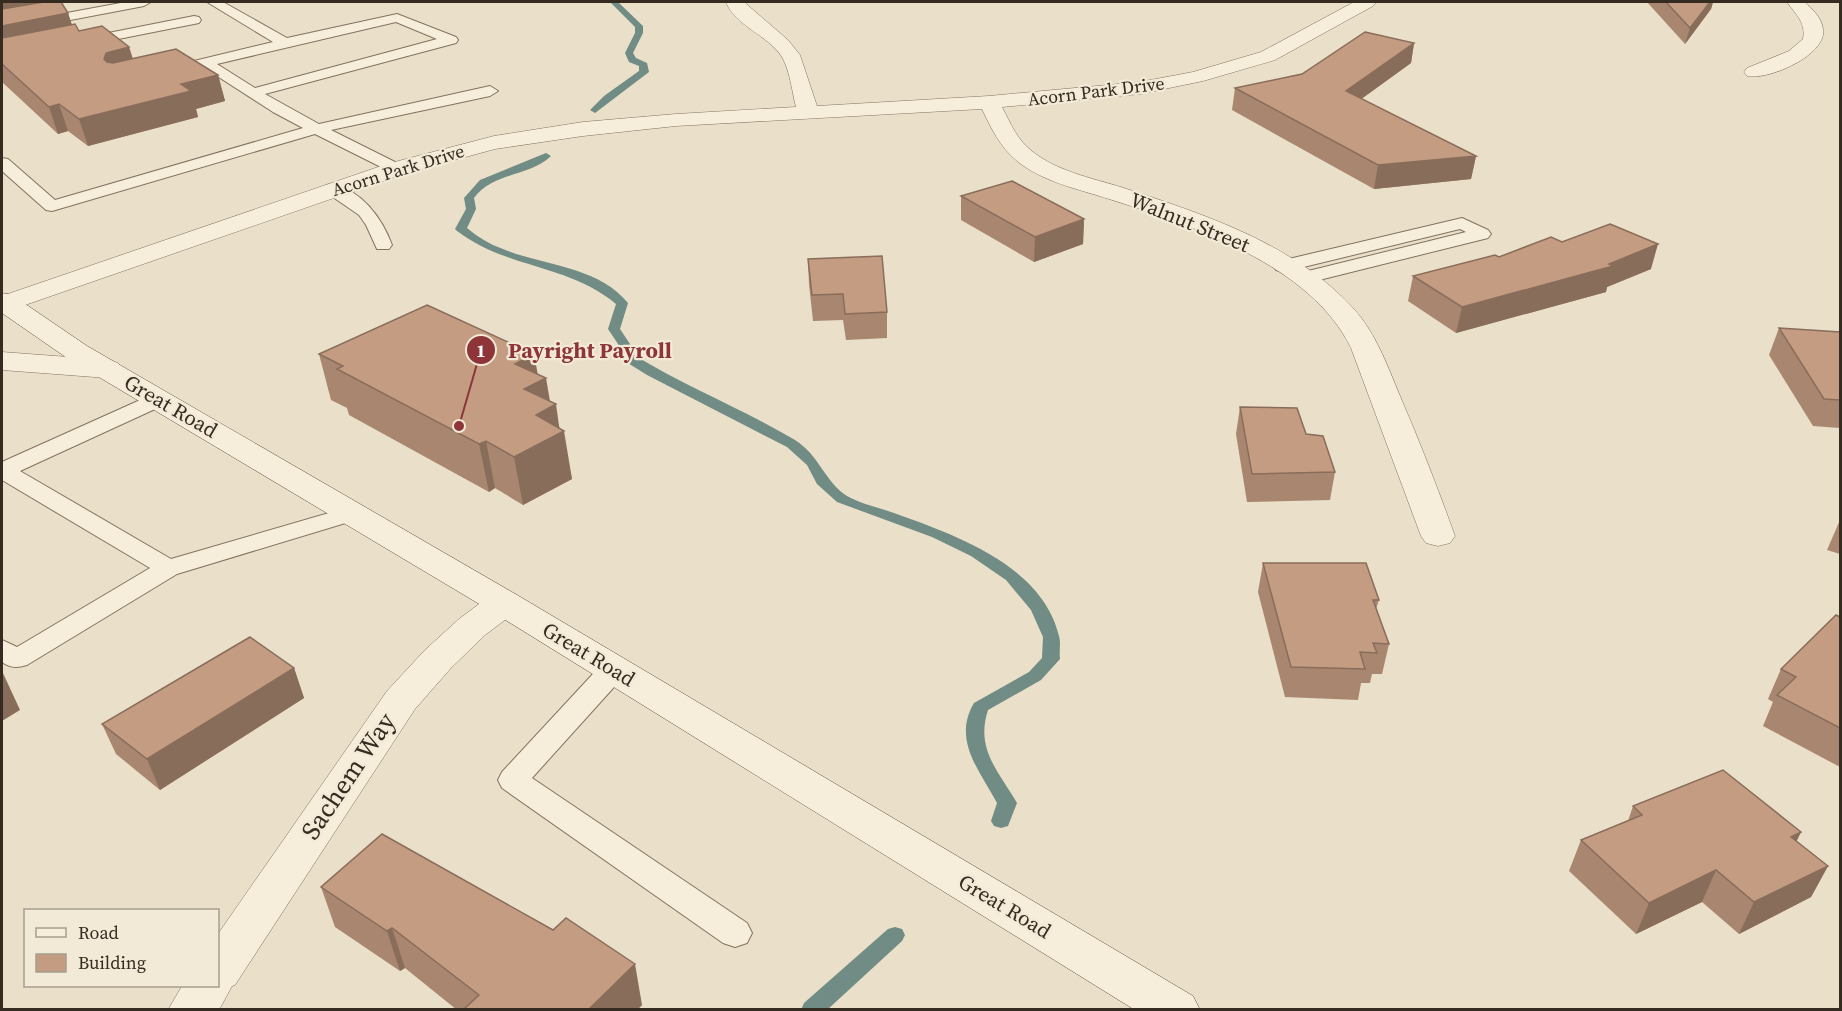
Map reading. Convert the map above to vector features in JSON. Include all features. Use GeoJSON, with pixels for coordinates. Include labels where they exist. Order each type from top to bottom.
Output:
{"type":"FeatureCollection","features":[{"type":"Feature","properties":{"kind":"street"},"geometry":{"type":"LineString","coordinates":[[735,2],[737,7],[793,59],[808,112]]}},
{"type":"Feature","properties":{"kind":"street","name":"Acorn Park Drive"},"geometry":{"type":"LineString","coordinates":[[3,303],[333,189],[395,169],[494,142],[583,129],[676,120],[989,102],[1107,92],[1204,75],[1268,56],[1367,2]]}},
{"type":"Feature","properties":{"kind":"street"},"geometry":{"type":"LineString","coordinates":[[1754,72],[1795,58],[1806,50],[1814,39],[1815,22],[1796,2]]}},
{"type":"Feature","properties":{"kind":"street","name":"Walnut Street"},"geometry":{"type":"LineString","coordinates":[[989,102],[1014,148],[1027,159],[1067,177],[1160,208],[1229,235],[1293,272],[1326,296],[1358,333],[1412,459],[1438,537]]}},
{"type":"Feature","properties":{"kind":"street","name":"Great Road"},"geometry":{"type":"LineString","coordinates":[[3,303],[77,352],[504,603],[1176,1010]]}},
{"type":"Feature","properties":{"kind":"street"},"geometry":{"type":"LineString","coordinates":[[2,361],[108,369]]}},
{"type":"Feature","properties":{"kind":"street","name":"Sachem Way"},"geometry":{"type":"LineString","coordinates":[[219,970],[401,700],[438,658],[472,627],[504,603]]}},
{"type":"Feature","properties":{"kind":"street"},"geometry":{"type":"LineString","coordinates":[[192,1010],[207,987]]}},
{"type":"Feature","properties":{"kind":"lane"},"geometry":{"type":"LineString","coordinates":[[2,29],[144,2]]}},
{"type":"Feature","properties":{"kind":"lane"},"geometry":{"type":"LineString","coordinates":[[214,2],[285,43]]}},
{"type":"Feature","properties":{"kind":"lane"},"geometry":{"type":"LineString","coordinates":[[153,75],[397,18],[451,40],[253,93]]}},
{"type":"Feature","properties":{"kind":"lane"},"geometry":{"type":"LineString","coordinates":[[71,45],[194,20]]}},
{"type":"Feature","properties":{"kind":"lane"},"geometry":{"type":"LineString","coordinates":[[207,63],[278,109],[395,169]]}},
{"type":"Feature","properties":{"kind":"lane"},"geometry":{"type":"LineString","coordinates":[[2,164],[52,206],[315,128],[412,104],[490,91]]}},
{"type":"Feature","properties":{"kind":"lane"},"geometry":{"type":"LineString","coordinates":[[333,189],[367,212],[377,227],[383,245]]}},
{"type":"Feature","properties":{"kind":"lane"},"geometry":{"type":"LineString","coordinates":[[1462,223],[1482,234],[1293,272],[1462,223]]}},
{"type":"Feature","properties":{"kind":"lane"},"geometry":{"type":"LineString","coordinates":[[2,470],[158,399]]}},
{"type":"Feature","properties":{"kind":"lane"},"geometry":{"type":"LineString","coordinates":[[2,470],[168,568]]}},
{"type":"Feature","properties":{"kind":"lane"},"geometry":{"type":"LineString","coordinates":[[2,649],[17,659],[168,568],[353,513]]}},
{"type":"Feature","properties":{"kind":"lane"},"geometry":{"type":"LineString","coordinates":[[614,669],[513,780],[735,933]]}},
{"type":"Feature","properties":{"kind":"building"},"geometry":{"type":"Polygon","coordinates":[[[44,2],[61,2],[68,13],[2,26],[2,9],[44,2]]]}},
{"type":"Feature","properties":{"kind":"building"},"geometry":{"type":"Polygon","coordinates":[[[1666,2],[1710,2],[1690,28],[1666,2]]]}},
{"type":"Feature","properties":{"kind":"building"},"geometry":{"type":"Polygon","coordinates":[[[75,24],[79,31],[102,26],[129,47],[106,53],[104,59],[107,62],[113,63],[176,49],[218,75],[181,84],[191,91],[79,119],[59,104],[49,107],[2,64],[2,38],[75,24]]]}},
{"type":"Feature","properties":{"kind":"building"},"geometry":{"type":"Polygon","coordinates":[[[1365,32],[1414,43],[1346,91],[1476,156],[1378,165],[1235,88],[1302,74],[1365,32]]]}},
{"type":"Feature","properties":{"kind":"building"},"geometry":{"type":"Polygon","coordinates":[[[1012,181],[1084,219],[1035,237],[961,196],[1012,181]]]}},
{"type":"Feature","properties":{"kind":"building"},"geometry":{"type":"Polygon","coordinates":[[[1610,224],[1658,244],[1609,264],[1613,266],[1462,307],[1413,276],[1495,255],[1499,257],[1551,237],[1562,242],[1610,224]]]}},
{"type":"Feature","properties":{"kind":"building"},"geometry":{"type":"Polygon","coordinates":[[[882,256],[887,312],[845,314],[843,294],[812,295],[808,259],[882,256]]]}},
{"type":"Feature","properties":{"kind":"building"},"geometry":{"type":"Polygon","coordinates":[[[427,305],[534,354],[515,364],[546,378],[524,389],[556,404],[536,415],[564,431],[514,457],[486,441],[479,444],[337,369],[343,366],[319,354],[427,305]]]}},
{"type":"Feature","properties":{"kind":"building"},"geometry":{"type":"Polygon","coordinates":[[[1779,328],[1840,332],[1840,400],[1824,399],[1779,328]]]}},
{"type":"Feature","properties":{"kind":"building"},"geometry":{"type":"Polygon","coordinates":[[[1240,407],[1297,408],[1306,434],[1323,436],[1335,472],[1252,474],[1240,407]]]}},
{"type":"Feature","properties":{"kind":"building"},"geometry":{"type":"Polygon","coordinates":[[[1263,563],[1366,563],[1379,600],[1373,600],[1389,644],[1373,643],[1377,653],[1360,652],[1365,669],[1291,667],[1263,563]]]}},
{"type":"Feature","properties":{"kind":"building"},"geometry":{"type":"Polygon","coordinates":[[[1836,615],[1840,617],[1840,728],[1777,695],[1796,677],[1781,669],[1836,615]]]}},
{"type":"Feature","properties":{"kind":"building"},"geometry":{"type":"Polygon","coordinates":[[[250,637],[294,668],[147,759],[102,724],[250,637]]]}},
{"type":"Feature","properties":{"kind":"building"},"geometry":{"type":"Polygon","coordinates":[[[1723,770],[1801,832],[1791,837],[1828,866],[1754,902],[1716,870],[1649,903],[1581,840],[1642,815],[1633,806],[1723,770]]]}},
{"type":"Feature","properties":{"kind":"building"},"geometry":{"type":"Polygon","coordinates":[[[382,834],[553,930],[566,918],[635,964],[588,1010],[463,1010],[479,995],[392,928],[387,931],[321,887],[382,834]]]}},
{"type":"Feature","properties":{"kind":"waterway"},"geometry":{"type":"LineString","coordinates":[[595,110],[607,98],[644,72],[644,65],[632,60],[629,53],[639,33],[639,26],[614,2]]}},
{"type":"Feature","properties":{"kind":"waterway"},"geometry":{"type":"LineString","coordinates":[[546,156],[484,182],[469,198],[471,209],[461,229],[479,242],[499,252],[585,278],[605,289],[622,303],[614,329],[624,344],[628,357],[652,372],[792,444],[813,463],[822,481],[842,499],[937,534],[977,553],[1012,576],[1039,608],[1051,637],[1051,659],[1035,676],[980,707],[975,724],[975,740],[981,759],[1007,803],[1001,821]]}},
{"type":"Feature","properties":{"kind":"waterway"},"geometry":{"type":"LineString","coordinates":[[812,1010],[895,935]]}},
{"type":"Feature","properties":{"kind":"place","name":"Payright Payroll"},"geometry":{"type":"Point","coordinates":[459,426]}}]}
